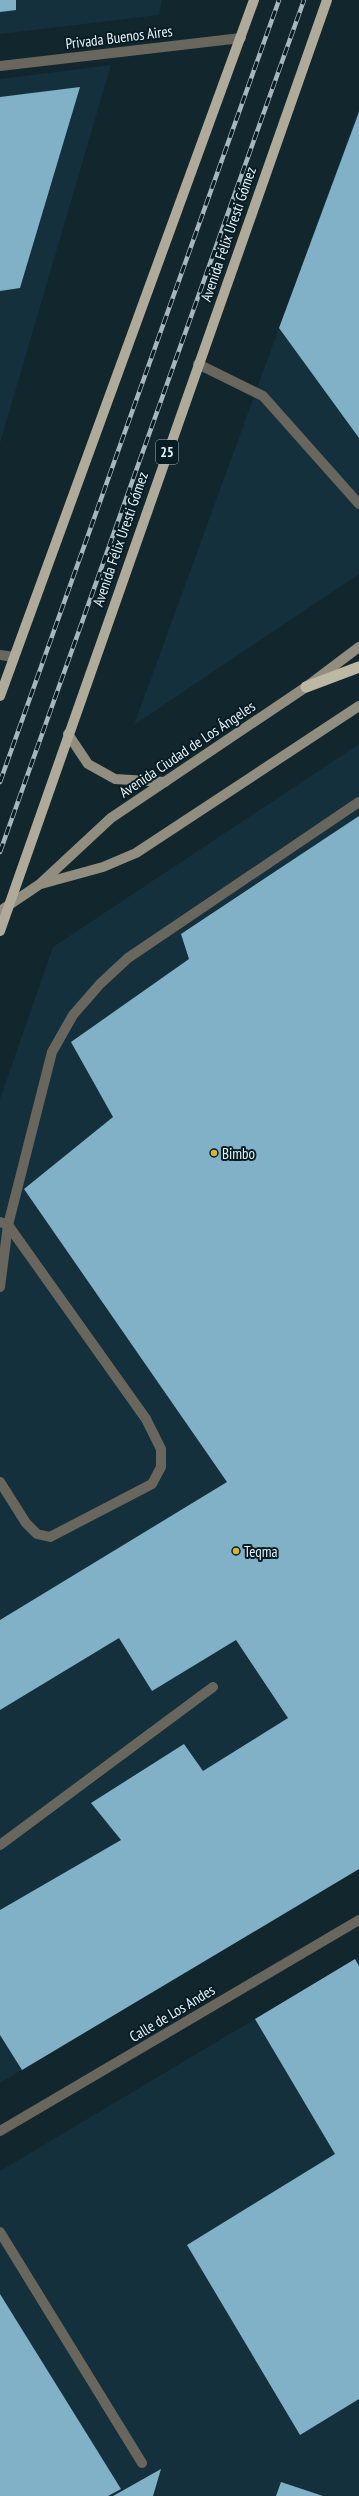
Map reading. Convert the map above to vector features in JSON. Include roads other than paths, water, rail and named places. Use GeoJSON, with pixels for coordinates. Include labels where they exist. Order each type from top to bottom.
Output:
{"type":"FeatureCollection","features":[{"type":"Feature","properties":{"kind":"highway"},"geometry":{"type":"LineString","coordinates":[[306,687],[359,667]]}},
{"type":"Feature","properties":{"kind":"main road"},"geometry":{"type":"LineString","coordinates":[[0,696],[254,0]]}},
{"type":"Feature","properties":{"kind":"main road","name":"Avenida Félix Uresti Gómez"},"geometry":{"type":"LineString","coordinates":[[0,931],[4,908],[68,734],[327,0]]}},
{"type":"Feature","properties":{"kind":"main road","name":"Avenida Ciudad de Los Ángeles"},"geometry":{"type":"LineString","coordinates":[[4,908],[40,884],[111,818],[306,687],[359,647]]}},
{"type":"Feature","properties":{"kind":"main road","name":"Avenida Ciudad de Los Ángeles"},"geometry":{"type":"LineString","coordinates":[[40,884],[103,867],[136,853],[359,706]]}},
{"type":"Feature","properties":{"kind":"main road"},"geometry":{"type":"LineString","coordinates":[[68,734],[88,764],[115,779],[165,782]]}},
{"type":"Feature","properties":{"kind":"street","name":"Privada Buenos Aires"},"geometry":{"type":"LineString","coordinates":[[0,66],[241,38]]}},
{"type":"Feature","properties":{"kind":"street"},"geometry":{"type":"LineString","coordinates":[[198,364],[263,396],[359,504]]}},
{"type":"Feature","properties":{"kind":"street"},"geometry":{"type":"LineString","coordinates":[[0,655],[14,656]]}},
{"type":"Feature","properties":{"kind":"street"},"geometry":{"type":"LineString","coordinates":[[0,1284],[4,1224],[52,1052],[73,1015],[100,984],[128,958],[359,802]]}},
{"type":"Feature","properties":{"kind":"street"},"geometry":{"type":"LineString","coordinates":[[0,1482],[26,1523],[36,1534],[50,1537],[152,1484],[161,1467],[161,1449],[146,1419],[4,1224]]}},
{"type":"Feature","properties":{"kind":"street"},"geometry":{"type":"LineString","coordinates":[[0,1845],[213,1687]]}},
{"type":"Feature","properties":{"kind":"street","name":"Calle de Los Andes"},"geometry":{"type":"LineString","coordinates":[[0,2131],[359,1920]]}},
{"type":"Feature","properties":{"kind":"street"},"geometry":{"type":"LineString","coordinates":[[0,2232],[142,2463]]}},
{"type":"Feature","properties":{"kind":"railway"},"geometry":{"type":"LineString","coordinates":[[0,782],[279,0]]}},
{"type":"Feature","properties":{"kind":"railway"},"geometry":{"type":"LineString","coordinates":[[0,852],[304,0]]}},
{"type":"Feature","properties":{"kind":"place","name":"Bimbo"},"geometry":{"type":"Point","coordinates":[214,1153]}},
{"type":"Feature","properties":{"kind":"place","name":"Teqma"},"geometry":{"type":"Point","coordinates":[236,1551]}}]}
